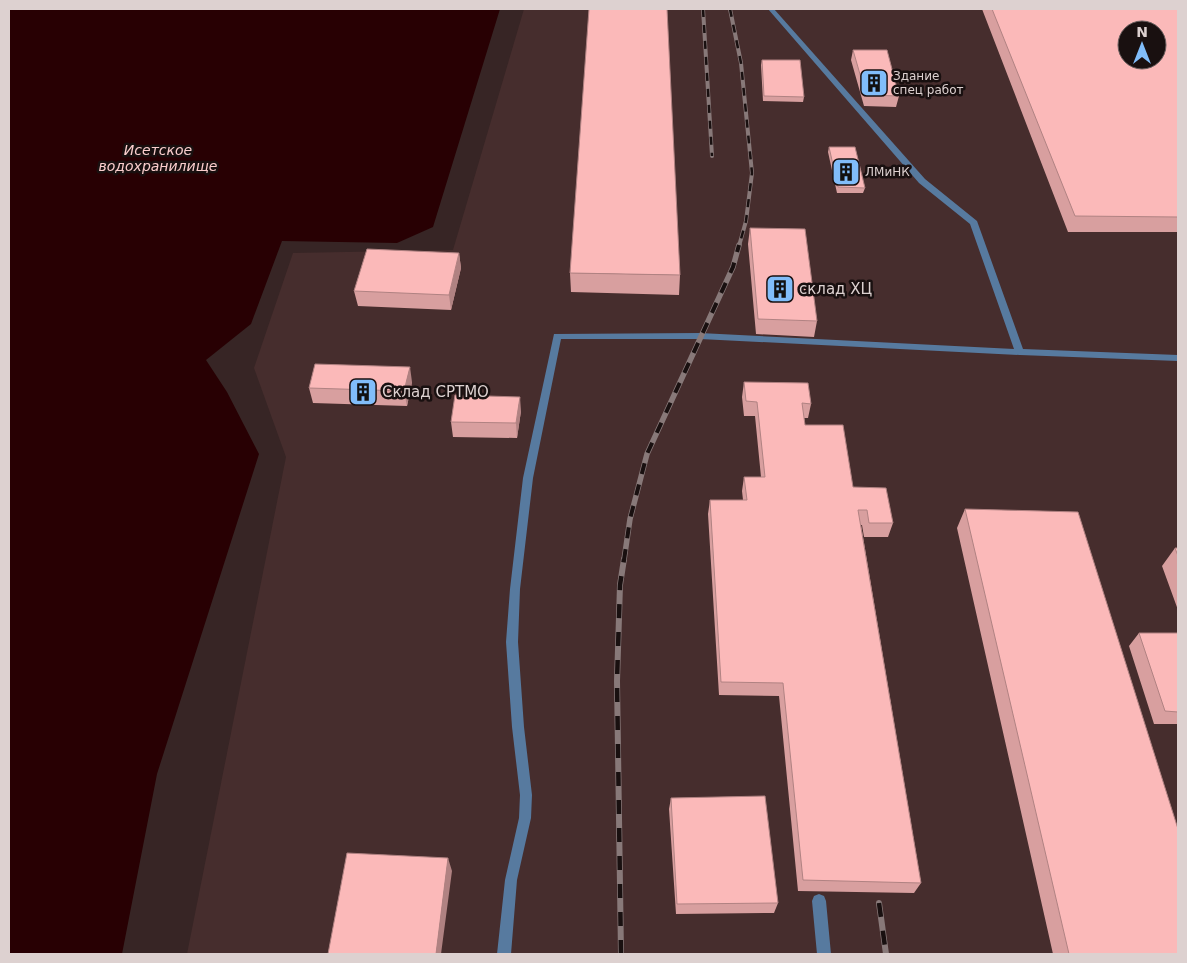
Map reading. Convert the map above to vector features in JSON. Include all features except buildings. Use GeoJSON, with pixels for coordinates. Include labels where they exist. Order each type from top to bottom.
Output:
{"type":"FeatureCollection","features":[{"type":"Feature","properties":{"kind":"lane"},"geometry":{"type":"LineString","coordinates":[[770,9],[922,181],[974,223],[1020,352]]}},
{"type":"Feature","properties":{"kind":"lane"},"geometry":{"type":"LineString","coordinates":[[504,954],[510,880],[525,818],[526,795],[518,727],[512,642],[514,588],[528,478],[558,336],[700,336],[1178,358]]}},
{"type":"Feature","properties":{"kind":"lane"},"geometry":{"type":"LineString","coordinates":[[819,902],[824,954]]}},
{"type":"Feature","properties":{"kind":"shaded area"},"geometry":{"type":"Polygon","coordinates":[[[524,9],[1178,9],[1178,954],[187,954],[286,457],[254,368],[293,253],[453,250],[524,9]]]}},
{"type":"Feature","properties":{"kind":"water","name":"Исетское водохранилище"},"geometry":{"type":"Polygon","coordinates":[[[9,9],[500,9],[433,227],[397,243],[282,241],[251,324],[206,360],[227,392],[259,454],[157,774],[122,954],[9,954],[9,9]]]}},
{"type":"Feature","properties":{"kind":"railway"},"geometry":{"type":"LineString","coordinates":[[703,9],[712,156]]}},
{"type":"Feature","properties":{"kind":"railway"},"geometry":{"type":"LineString","coordinates":[[730,9],[741,63],[752,173],[746,221],[739,246]]}},
{"type":"Feature","properties":{"kind":"railway"},"geometry":{"type":"LineString","coordinates":[[624,560],[630,519],[647,454],[733,267],[739,245]]}},
{"type":"Feature","properties":{"kind":"railway"},"geometry":{"type":"LineString","coordinates":[[621,954],[617,681],[620,585],[624,559]]}},
{"type":"Feature","properties":{"kind":"railway"},"geometry":{"type":"LineString","coordinates":[[879,903],[886,954]]}},
{"type":"Feature","properties":{"kind":"place","name":"Здание спец работ"},"geometry":{"type":"Point","coordinates":[874,83]}},
{"type":"Feature","properties":{"kind":"place","name":"ЛМиНК"},"geometry":{"type":"Point","coordinates":[846,172]}},
{"type":"Feature","properties":{"kind":"place","name":"склад ХЦ"},"geometry":{"type":"Point","coordinates":[780,289]}},
{"type":"Feature","properties":{"kind":"place","name":"Склад СРТМО"},"geometry":{"type":"Point","coordinates":[363,392]}}]}
